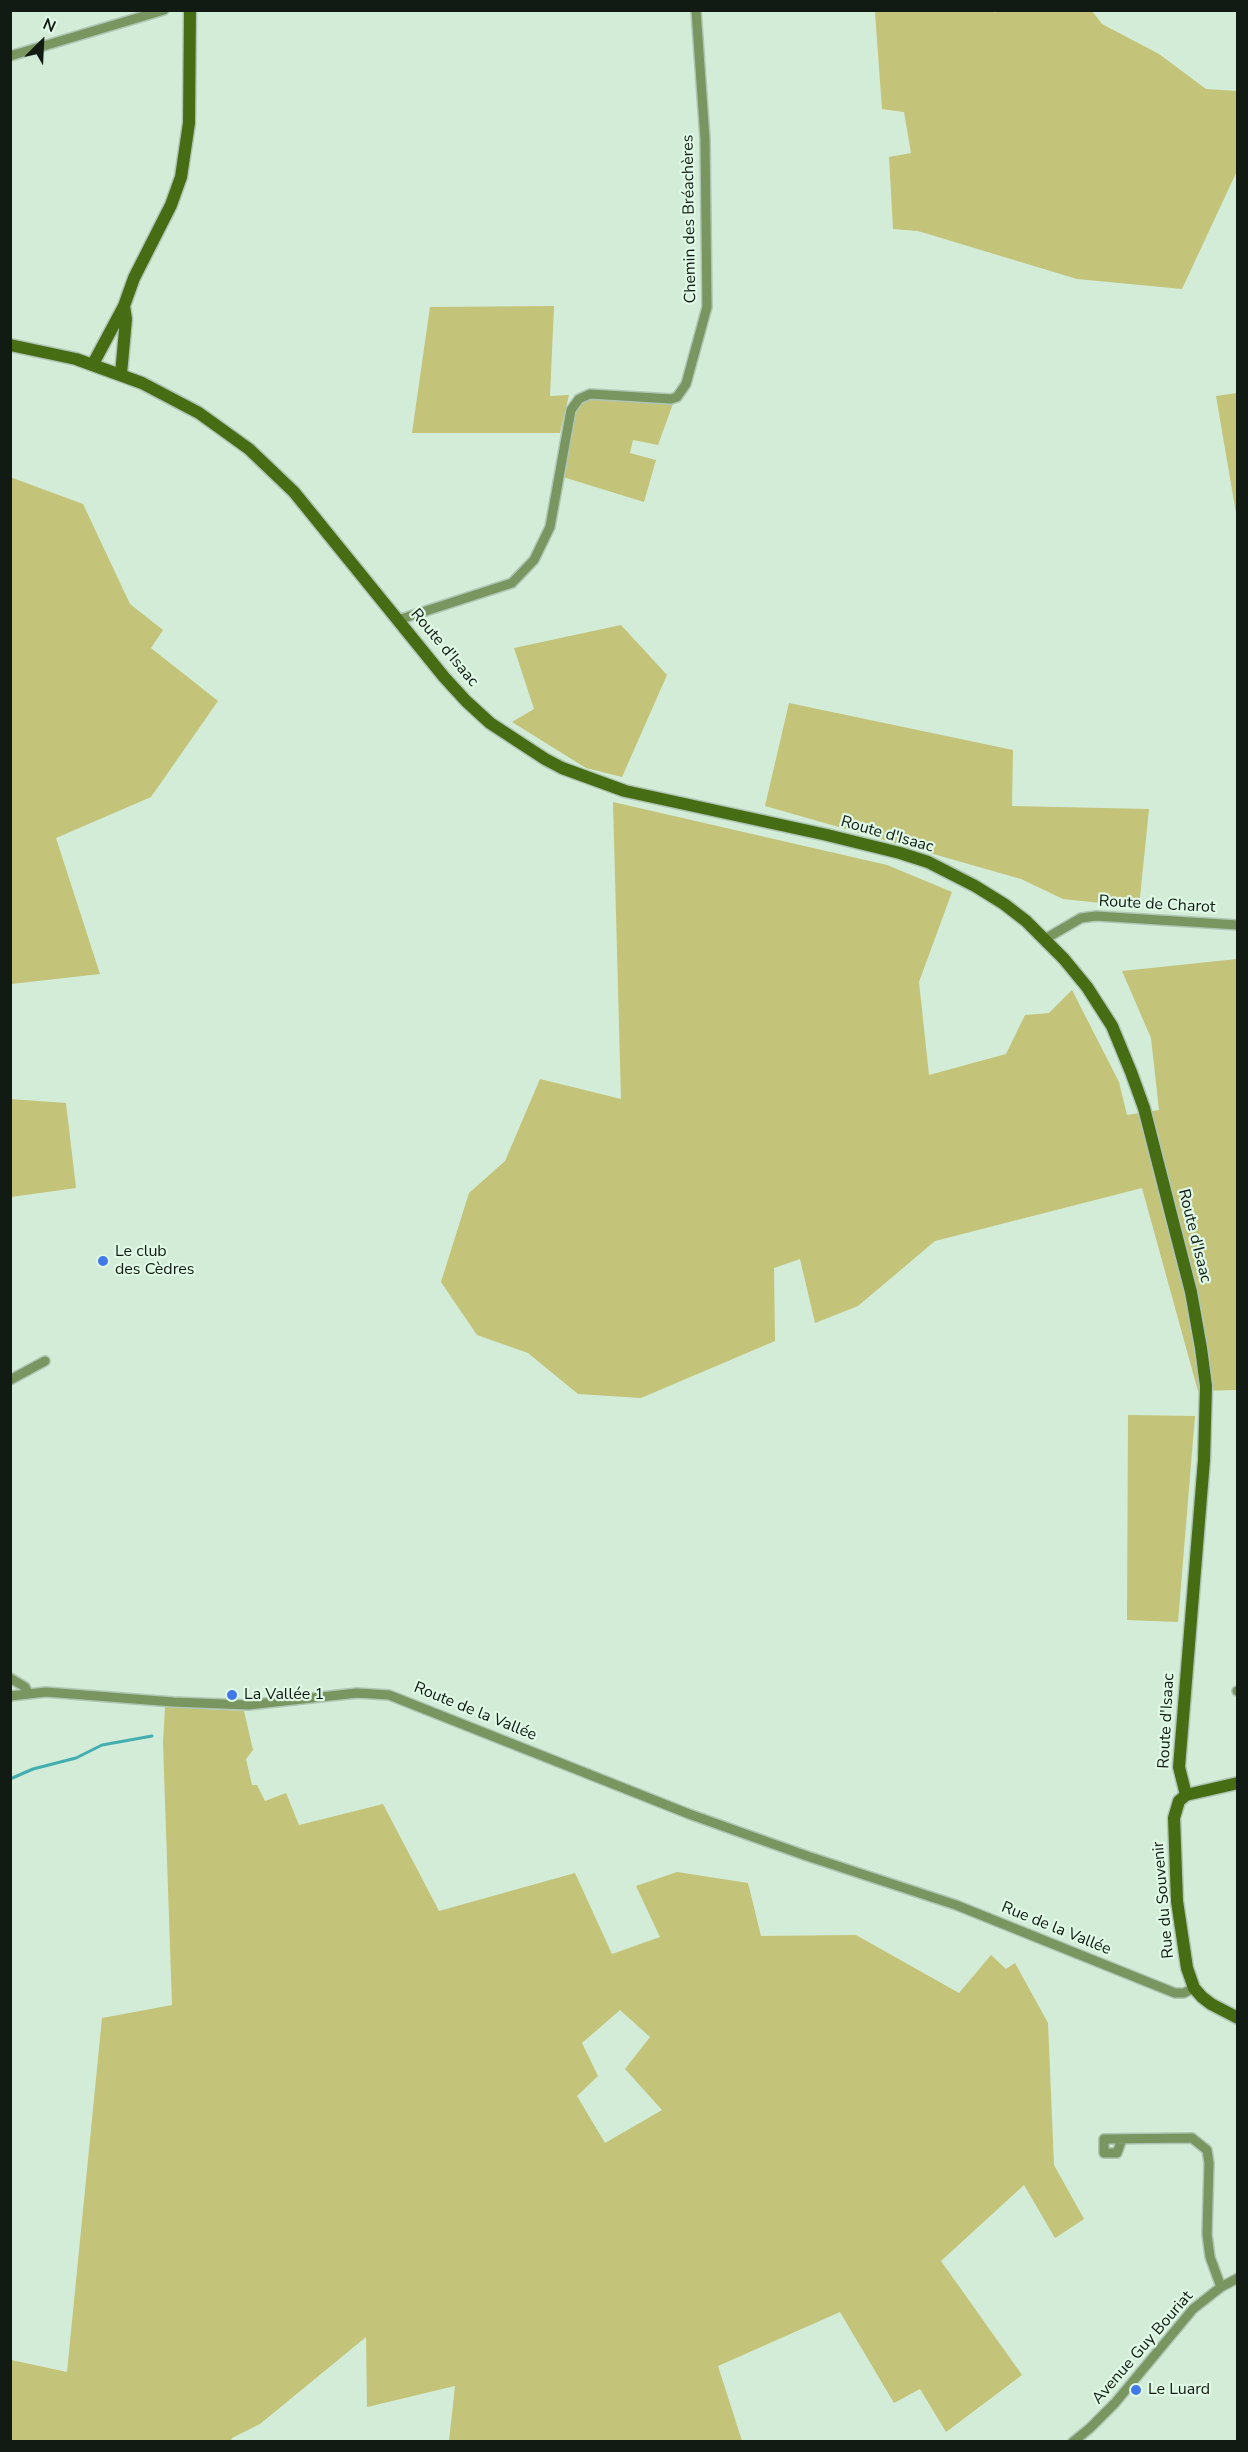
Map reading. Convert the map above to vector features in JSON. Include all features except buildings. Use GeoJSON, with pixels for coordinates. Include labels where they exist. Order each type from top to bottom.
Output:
{"type":"FeatureCollection","features":[{"type":"Feature","properties":{"kind":"street"},"geometry":{"type":"LineString","coordinates":[[10,56],[164,10]]}},
{"type":"Feature","properties":{"kind":"street"},"geometry":{"type":"LineString","coordinates":[[93,364],[124,306],[134,278],[171,205],[183,167],[189,123],[190,10]]}},
{"type":"Feature","properties":{"kind":"street","name":"Chemin des Bréachères"},"geometry":{"type":"LineString","coordinates":[[398,620],[512,583],[534,561],[550,527],[572,411],[579,399],[590,394],[671,399],[677,398],[686,384],[707,307],[705,139],[696,10]]}},
{"type":"Feature","properties":{"kind":"street"},"geometry":{"type":"LineString","coordinates":[[121,374],[126,319],[124,306]]}},
{"type":"Feature","properties":{"kind":"street","name":"Route d'Isaac"},"geometry":{"type":"LineString","coordinates":[[10,345],[43,350],[121,374],[190,408],[249,449],[294,492],[466,701],[514,740],[562,768],[625,791],[827,835],[927,862],[975,886],[1004,904],[1046,939],[1087,987],[1112,1026],[1131,1072],[1156,1156],[1198,1330],[1206,1386],[1179,1767],[1186,1795]]}},
{"type":"Feature","properties":{"kind":"street","name":"Route de Charot"},"geometry":{"type":"LineString","coordinates":[[1046,939],[1081,918],[1096,916],[1115,915],[1238,925]]}},
{"type":"Feature","properties":{"kind":"street"},"geometry":{"type":"LineString","coordinates":[[10,1380],[45,1360]]}},
{"type":"Feature","properties":{"kind":"street"},"geometry":{"type":"LineString","coordinates":[[10,1678],[25,1687],[28,1693]]}},
{"type":"Feature","properties":{"kind":"street","name":"Route de la Vallée"},"geometry":{"type":"LineString","coordinates":[[10,1696],[46,1692],[239,1705],[277,1703],[357,1693],[389,1695],[689,1814],[807,1856],[906,1887]]}},
{"type":"Feature","properties":{"kind":"street"},"geometry":{"type":"LineString","coordinates":[[1186,1795],[1238,1783]]}},
{"type":"Feature","properties":{"kind":"street","name":"Rue du Souvenir"},"geometry":{"type":"LineString","coordinates":[[1186,1795],[1179,1801],[1174,1818],[1175,1862],[1181,1939],[1194,1988]]}},
{"type":"Feature","properties":{"kind":"street","name":"Rue de la Vallée"},"geometry":{"type":"LineString","coordinates":[[906,1887],[1175,1993],[1184,1993],[1194,1988]]}},
{"type":"Feature","properties":{"kind":"street"},"geometry":{"type":"LineString","coordinates":[[1194,1988],[1210,2004],[1238,2018]]}},
{"type":"Feature","properties":{"kind":"street"},"geometry":{"type":"LineString","coordinates":[[1122,2139],[1192,2138],[1207,2150],[1209,2163],[1207,2234],[1210,2257],[1221,2287]]}},
{"type":"Feature","properties":{"kind":"street","name":"Avenue Guy Bouriat"},"geometry":{"type":"LineString","coordinates":[[1073,2442],[1115,2403],[1193,2309],[1221,2287],[1238,2278]]}},
{"type":"Feature","properties":{"kind":"shaded area"},"geometry":{"type":"Polygon","coordinates":[[[993,10],[995,13],[998,10],[1092,11],[1102,24],[1159,54],[1206,89],[1237,91],[1237,171],[1182,289],[1077,279],[918,231],[893,229],[889,157],[911,153],[904,112],[882,109],[875,12],[993,10]]]}},
{"type":"Feature","properties":{"kind":"shaded area"},"geometry":{"type":"Polygon","coordinates":[[[554,306],[550,396],[569,395],[560,433],[412,433],[430,307],[554,306]]]}},
{"type":"Feature","properties":{"kind":"shaded area"},"geometry":{"type":"Polygon","coordinates":[[[1238,393],[1237,519],[1216,396],[1238,393]]]}},
{"type":"Feature","properties":{"kind":"shaded area"},"geometry":{"type":"Polygon","coordinates":[[[587,398],[674,401],[658,445],[633,440],[630,453],[656,460],[644,502],[563,477],[578,405],[587,398]]]}},
{"type":"Feature","properties":{"kind":"shaded area"},"geometry":{"type":"Polygon","coordinates":[[[10,477],[83,504],[130,604],[163,630],[151,648],[218,701],[151,797],[56,838],[100,974],[11,984],[10,477]]]}},
{"type":"Feature","properties":{"kind":"shaded area"},"geometry":{"type":"Polygon","coordinates":[[[621,625],[667,675],[622,777],[586,768],[512,722],[534,709],[514,648],[621,625]]]}},
{"type":"Feature","properties":{"kind":"shaded area"},"geometry":{"type":"Polygon","coordinates":[[[789,703],[1013,750],[1012,806],[1149,809],[1139,907],[1063,899],[1021,879],[765,806],[789,703]]]}},
{"type":"Feature","properties":{"kind":"shaded area"},"geometry":{"type":"Polygon","coordinates":[[[613,802],[887,865],[952,892],[919,982],[929,1075],[1006,1054],[1025,1015],[1049,1013],[1072,990],[1119,1082],[1127,1115],[1159,1110],[1151,1038],[1122,971],[1237,959],[1237,1390],[1198,1391],[1142,1188],[935,1241],[858,1306],[815,1323],[800,1259],[774,1268],[775,1341],[641,1398],[578,1394],[528,1353],[477,1335],[441,1282],[469,1193],[505,1161],[540,1079],[621,1099],[613,802]]]}},
{"type":"Feature","properties":{"kind":"shaded area"},"geometry":{"type":"Polygon","coordinates":[[[10,1099],[66,1103],[76,1188],[11,1197],[10,1099]]]}},
{"type":"Feature","properties":{"kind":"shaded area"},"geometry":{"type":"Polygon","coordinates":[[[1128,1415],[1195,1416],[1178,1622],[1127,1620],[1128,1415]]]}},
{"type":"Feature","properties":{"kind":"shaded area"},"geometry":{"type":"Polygon","coordinates":[[[165,1707],[244,1711],[253,1750],[246,1759],[252,1785],[257,1785],[265,1801],[286,1793],[299,1825],[383,1804],[439,1911],[575,1873],[612,1954],[660,1937],[636,1886],[677,1872],[748,1883],[761,1936],[856,1935],[959,1993],[991,1955],[1006,1969],[1015,1963],[1048,2023],[1054,2165],[1084,2219],[1055,2238],[1024,2185],[941,2261],[1022,2375],[946,2432],[920,2389],[894,2403],[840,2312],[718,2366],[742,2441],[449,2441],[455,2386],[367,2407],[366,2337],[260,2424],[232,2438],[231,2441],[11,2441],[11,2360],[67,2372],[102,2018],[172,2005],[163,1743],[165,1707]],[[620,2010],[582,2043],[598,2076],[577,2096],[605,2143],[662,2110],[625,2069],[650,2037],[620,2010]]]}},
{"type":"Feature","properties":{"kind":"waterway"},"geometry":{"type":"LineString","coordinates":[[10,1779],[33,1769],[76,1758],[102,1745],[152,1736]]}},
{"type":"Feature","properties":{"kind":"place","name":"Le club des Cèdres"},"geometry":{"type":"Point","coordinates":[103,1261]}},
{"type":"Feature","properties":{"kind":"place","name":"La Vallée 1"},"geometry":{"type":"Point","coordinates":[232,1695]}},
{"type":"Feature","properties":{"kind":"place","name":"Le Luard"},"geometry":{"type":"Point","coordinates":[1136,2390]}}]}
